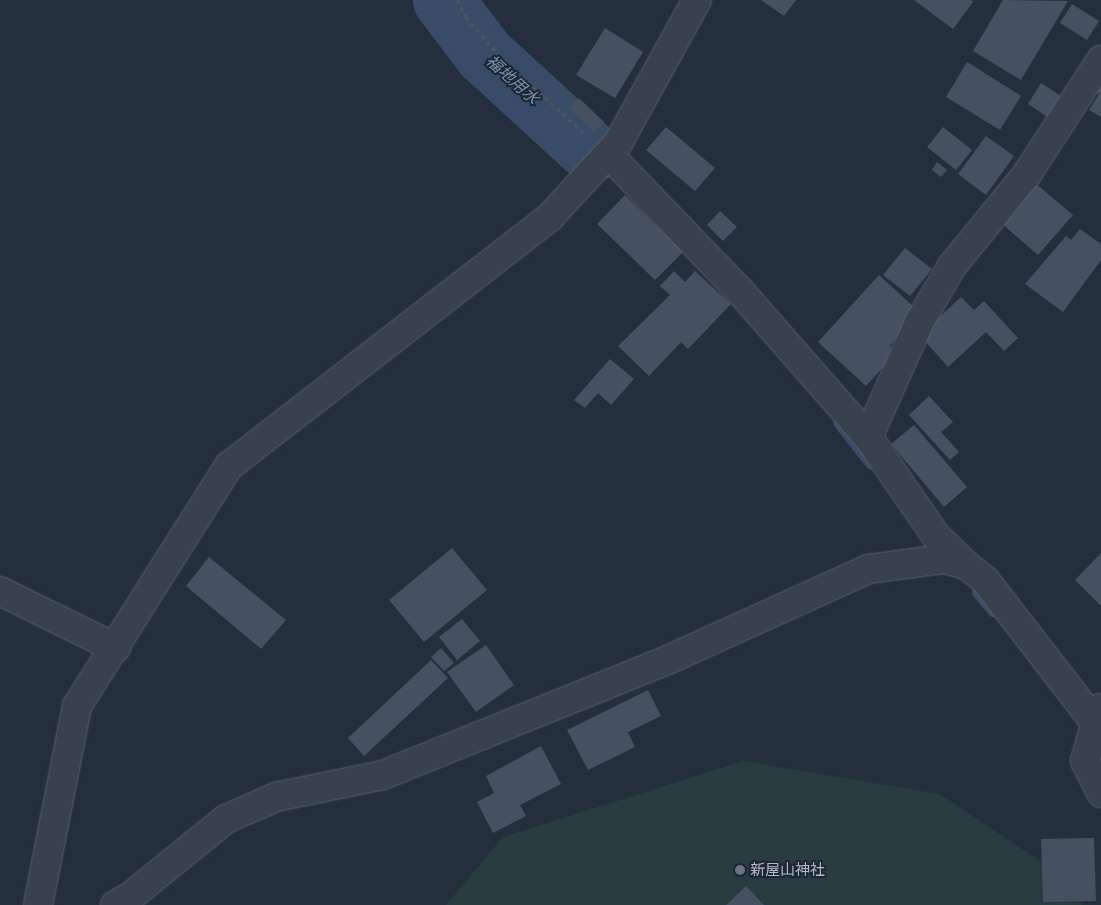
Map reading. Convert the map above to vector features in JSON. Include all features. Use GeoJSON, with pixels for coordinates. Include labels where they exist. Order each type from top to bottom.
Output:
{"type":"FeatureCollection","features":[{"type":"Feature","properties":{"kind":"street"},"geometry":{"type":"LineString","coordinates":[[38,905],[77,706],[116,648],[229,466],[550,217],[618,143],[697,0]]}},
{"type":"Feature","properties":{"kind":"street"},"geometry":{"type":"LineString","coordinates":[[868,437],[920,320],[952,266],[1027,174],[1101,60]]}},
{"type":"Feature","properties":{"kind":"street"},"geometry":{"type":"LineString","coordinates":[[608,154],[740,291],[868,437],[936,536],[966,566],[985,580],[1100,719],[1085,761],[1101,794]]}},
{"type":"Feature","properties":{"kind":"street"},"geometry":{"type":"LineString","coordinates":[[115,905],[131,896],[226,819],[276,797],[383,775],[672,658],[868,570],[944,559],[966,566]]}},
{"type":"Feature","properties":{"kind":"street"},"geometry":{"type":"LineString","coordinates":[[0,591],[116,648]]}},
{"type":"Feature","properties":{"kind":"path"},"geometry":{"type":"LineString","coordinates":[[457,0],[466,17],[498,54],[608,154]]}},
{"type":"Feature","properties":{"kind":"green space"},"geometry":{"type":"Polygon","coordinates":[[[743,761],[940,794],[1071,882],[1082,905],[446,905],[503,837],[743,761]]]}},
{"type":"Feature","properties":{"kind":"building"},"geometry":{"type":"Polygon","coordinates":[[[761,0],[796,0],[784,16],[761,0]]]}},
{"type":"Feature","properties":{"kind":"building"},"geometry":{"type":"Polygon","coordinates":[[[914,0],[971,0],[973,2],[953,29],[914,0]]]}},
{"type":"Feature","properties":{"kind":"building"},"geometry":{"type":"Polygon","coordinates":[[[1003,0],[1068,1],[1021,80],[973,51],[1003,0]]]}},
{"type":"Feature","properties":{"kind":"building"},"geometry":{"type":"Polygon","coordinates":[[[1072,4],[1099,21],[1087,40],[1060,23],[1072,4]]]}},
{"type":"Feature","properties":{"kind":"building"},"geometry":{"type":"Polygon","coordinates":[[[605,28],[643,52],[615,98],[576,75],[605,28]]]}},
{"type":"Feature","properties":{"kind":"building"},"geometry":{"type":"Polygon","coordinates":[[[967,62],[1021,96],[1000,130],[946,97],[967,62]]]}},
{"type":"Feature","properties":{"kind":"building"},"geometry":{"type":"Polygon","coordinates":[[[1101,78],[1101,117],[1089,110],[1099,94],[1093,91],[1101,78]]]}},
{"type":"Feature","properties":{"kind":"building"},"geometry":{"type":"Polygon","coordinates":[[[1041,83],[1066,99],[1052,120],[1028,104],[1041,83]]]}},
{"type":"Feature","properties":{"kind":"building"},"geometry":{"type":"Polygon","coordinates":[[[579,98],[604,122],[594,132],[569,108],[579,98]]]}},
{"type":"Feature","properties":{"kind":"building"},"geometry":{"type":"Polygon","coordinates":[[[666,127],[715,168],[695,191],[646,150],[666,127]]]}},
{"type":"Feature","properties":{"kind":"building"},"geometry":{"type":"Polygon","coordinates":[[[943,127],[972,150],[956,170],[927,147],[943,127]]]}},
{"type":"Feature","properties":{"kind":"building"},"geometry":{"type":"Polygon","coordinates":[[[986,136],[1014,156],[986,195],[958,174],[986,136]]]}},
{"type":"Feature","properties":{"kind":"building"},"geometry":{"type":"Polygon","coordinates":[[[937,162],[947,170],[941,177],[932,170],[937,162]]]}},
{"type":"Feature","properties":{"kind":"building"},"geometry":{"type":"Polygon","coordinates":[[[1035,183],[1073,215],[1038,255],[1000,222],[1035,183]]]}},
{"type":"Feature","properties":{"kind":"building"},"geometry":{"type":"Polygon","coordinates":[[[625,195],[683,252],[655,280],[597,224],[625,195]]]}},
{"type":"Feature","properties":{"kind":"building"},"geometry":{"type":"Polygon","coordinates":[[[720,211],[737,227],[723,241],[707,225],[720,211]]]}},
{"type":"Feature","properties":{"kind":"building"},"geometry":{"type":"Polygon","coordinates":[[[1080,229],[1101,244],[1101,260],[1063,312],[1025,284],[1066,236],[1071,240],[1080,229]]]}},
{"type":"Feature","properties":{"kind":"building"},"geometry":{"type":"Polygon","coordinates":[[[905,248],[932,269],[910,296],[883,275],[905,248]]]}},
{"type":"Feature","properties":{"kind":"building"},"geometry":{"type":"Polygon","coordinates":[[[674,271],[685,282],[695,271],[731,304],[688,349],[681,342],[649,376],[618,346],[670,295],[660,286],[674,271]]]}},
{"type":"Feature","properties":{"kind":"building"},"geometry":{"type":"Polygon","coordinates":[[[879,275],[916,309],[902,324],[905,327],[890,346],[897,352],[866,386],[818,342],[879,275]]]}},
{"type":"Feature","properties":{"kind":"building"},"geometry":{"type":"Polygon","coordinates":[[[961,297],[974,310],[984,301],[1018,338],[1004,351],[986,332],[948,367],[924,340],[930,326],[961,297]]]}},
{"type":"Feature","properties":{"kind":"building"},"geometry":{"type":"Polygon","coordinates":[[[610,359],[634,379],[611,405],[598,393],[585,408],[574,400],[610,359]]]}},
{"type":"Feature","properties":{"kind":"building"},"geometry":{"type":"Polygon","coordinates":[[[929,396],[953,422],[941,432],[959,452],[950,460],[909,415],[929,396]]]}},
{"type":"Feature","properties":{"kind":"building"},"geometry":{"type":"Polygon","coordinates":[[[914,425],[967,487],[944,507],[891,444],[914,425]]]}},
{"type":"Feature","properties":{"kind":"building"},"geometry":{"type":"Polygon","coordinates":[[[452,548],[487,590],[424,642],[389,600],[452,548]]]}},
{"type":"Feature","properties":{"kind":"building"},"geometry":{"type":"Polygon","coordinates":[[[1101,553],[1101,606],[1075,580],[1101,553]]]}},
{"type":"Feature","properties":{"kind":"building"},"geometry":{"type":"Polygon","coordinates":[[[209,557],[286,620],[261,649],[186,586],[209,557]]]}},
{"type":"Feature","properties":{"kind":"building"},"geometry":{"type":"Polygon","coordinates":[[[462,619],[480,641],[457,660],[439,637],[462,619]]]}},
{"type":"Feature","properties":{"kind":"building"},"geometry":{"type":"Polygon","coordinates":[[[486,645],[514,685],[476,712],[447,672],[486,645]]]}},
{"type":"Feature","properties":{"kind":"building"},"geometry":{"type":"Polygon","coordinates":[[[441,648],[454,663],[444,671],[431,657],[441,648]]]}},
{"type":"Feature","properties":{"kind":"building"},"geometry":{"type":"Polygon","coordinates":[[[431,660],[448,678],[364,756],[348,738],[431,660]]]}},
{"type":"Feature","properties":{"kind":"building"},"geometry":{"type":"Polygon","coordinates":[[[648,690],[661,716],[628,732],[635,747],[588,770],[567,730],[648,690]]]}},
{"type":"Feature","properties":{"kind":"building"},"geometry":{"type":"Polygon","coordinates":[[[541,746],[561,784],[520,805],[526,816],[493,833],[477,802],[494,793],[486,776],[541,746]]]}},
{"type":"Feature","properties":{"kind":"building"},"geometry":{"type":"Polygon","coordinates":[[[1094,838],[1096,901],[1043,902],[1041,839],[1094,838]]]}},
{"type":"Feature","properties":{"kind":"building"},"geometry":{"type":"Polygon","coordinates":[[[746,886],[764,905],[726,905],[746,886]]]}},
{"type":"Feature","properties":{"kind":"waterway","name":"福地用水"},"geometry":{"type":"LineString","coordinates":[[443,0],[484,54],[591,152]]}},
{"type":"Feature","properties":{"kind":"waterway"},"geometry":{"type":"LineString","coordinates":[[838,423],[871,465]]}},
{"type":"Feature","properties":{"kind":"waterway"},"geometry":{"type":"LineString","coordinates":[[977,593],[993,612]]}},
{"type":"Feature","properties":{"kind":"place","name":"新屋山神社"},"geometry":{"type":"Point","coordinates":[740,870]}}]}
